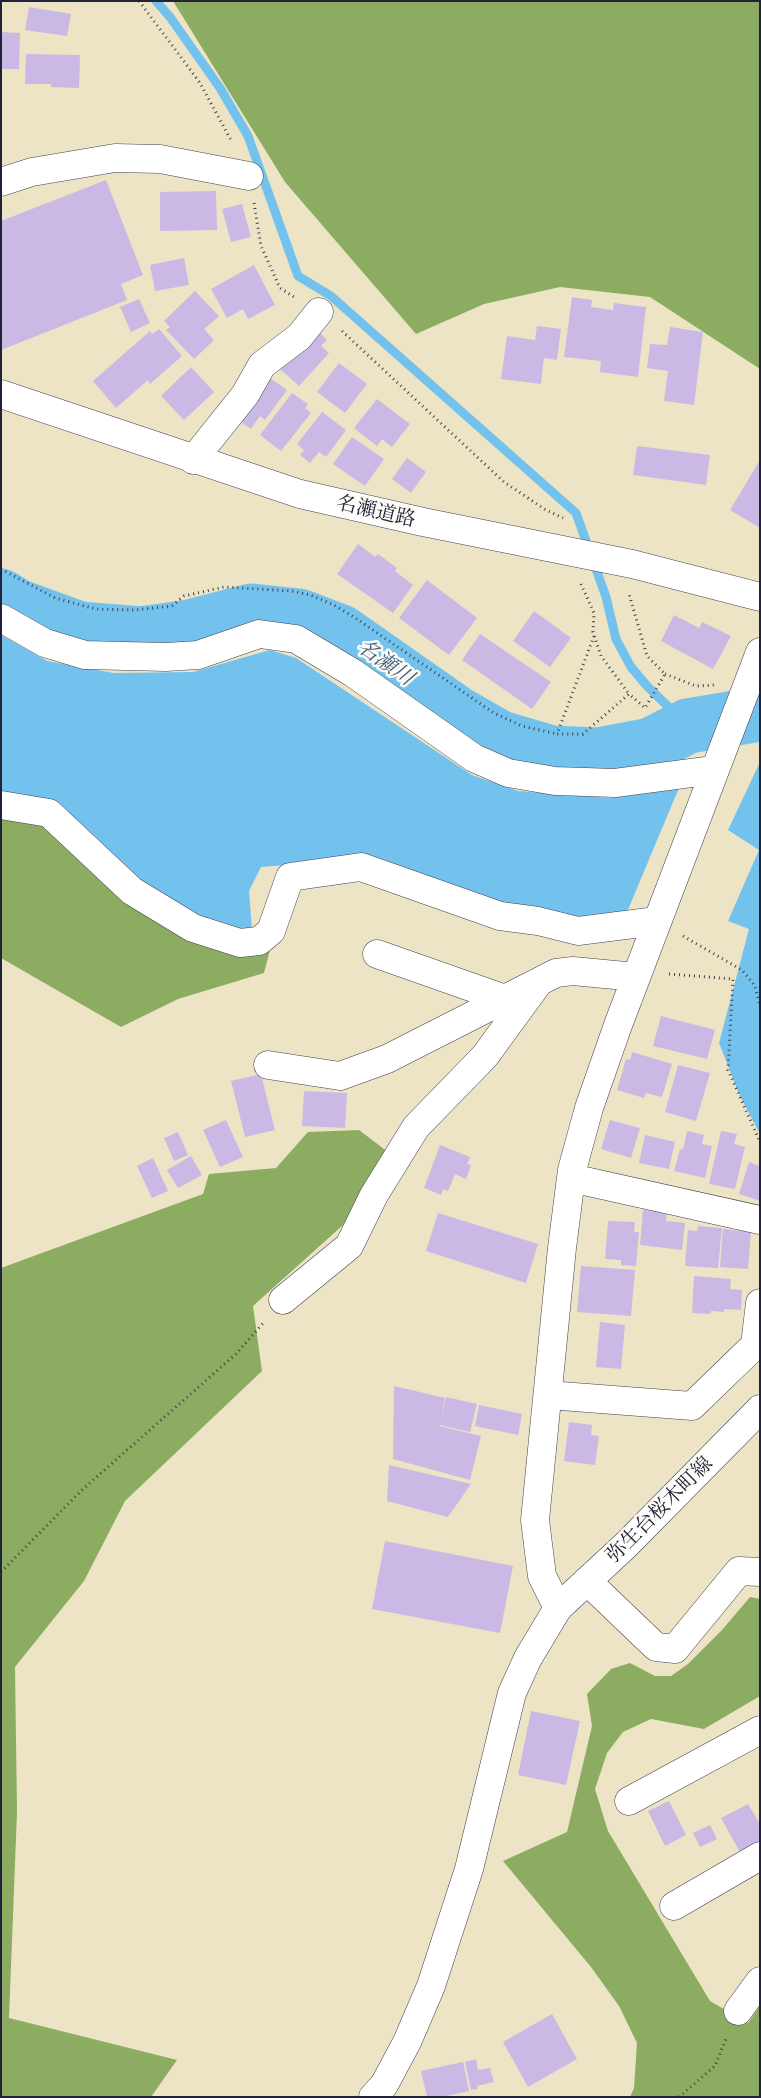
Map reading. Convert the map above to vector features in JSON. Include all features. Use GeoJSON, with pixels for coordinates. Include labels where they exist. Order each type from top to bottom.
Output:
{"type":"FeatureCollection","features":[{"type":"Feature","properties":{"kind":"street"},"geometry":{"type":"LineString","coordinates":[[1,182],[32,172],[115,158],[160,159],[249,176]]}},
{"type":"Feature","properties":{"kind":"street"},"geometry":{"type":"LineString","coordinates":[[193,460],[245,396],[262,365],[299,337],[319,312]]}},
{"type":"Feature","properties":{"kind":"street","name":"名瀬道路"},"geometry":{"type":"LineString","coordinates":[[1,394],[193,460],[300,494],[627,563],[760,597]]}},
{"type":"Feature","properties":{"kind":"street"},"geometry":{"type":"LineString","coordinates":[[1,618],[45,643],[85,655],[166,657],[198,655],[258,634],[296,639],[353,673],[474,758],[508,772],[555,782],[615,783],[717,762]]}},
{"type":"Feature","properties":{"kind":"street"},"geometry":{"type":"LineString","coordinates":[[558,1608],[542,1576],[535,1520],[562,1248],[571,1178],[589,1108],[637,974],[753,668]]}},
{"type":"Feature","properties":{"kind":"street"},"geometry":{"type":"LineString","coordinates":[[1,805],[49,813],[132,891],[193,928],[240,943],[259,941],[270,931],[290,877],[361,867],[500,916],[538,921],[578,931],[658,920]]}},
{"type":"Feature","properties":{"kind":"street"},"geometry":{"type":"LineString","coordinates":[[377,954],[505,999]]}},
{"type":"Feature","properties":{"kind":"street"},"geometry":{"type":"LineString","coordinates":[[268,1065],[340,1076],[388,1059],[556,973],[573,971],[637,974]]}},
{"type":"Feature","properties":{"kind":"street"},"geometry":{"type":"LineString","coordinates":[[283,1300],[349,1246],[374,1196],[416,1127],[485,1056],[539,982]]}},
{"type":"Feature","properties":{"kind":"street"},"geometry":{"type":"LineString","coordinates":[[571,1178],[760,1220]]}},
{"type":"Feature","properties":{"kind":"street"},"geometry":{"type":"LineString","coordinates":[[548,1395],[692,1406],[755,1345],[760,1303]]}},
{"type":"Feature","properties":{"kind":"street","name":"弥生台桜木町線"},"geometry":{"type":"LineString","coordinates":[[373,2097],[384,2085],[407,2042],[431,1986],[468,1869],[512,1693],[528,1658],[558,1608],[626,1545],[760,1409]]}},
{"type":"Feature","properties":{"kind":"street"},"geometry":{"type":"LineString","coordinates":[[587,1581],[656,1647],[675,1649],[739,1571],[760,1572]]}},
{"type":"Feature","properties":{"kind":"street"},"geometry":{"type":"LineString","coordinates":[[629,1801],[760,1730]]}},
{"type":"Feature","properties":{"kind":"street"},"geometry":{"type":"LineString","coordinates":[[674,1906],[760,1856]]}},
{"type":"Feature","properties":{"kind":"street"},"geometry":{"type":"LineString","coordinates":[[738,2010],[760,1981]]}},
{"type":"Feature","properties":{"kind":"path"},"geometry":{"type":"LineString","coordinates":[[582,554],[580,581],[594,613],[594,636],[601,656],[629,694],[645,708],[665,674]]}},
{"type":"Feature","properties":{"kind":"path"},"geometry":{"type":"LineString","coordinates":[[627,563],[628,589],[647,656],[665,674],[696,686],[714,685],[753,668]]}},
{"type":"Feature","properties":{"kind":"path"},"geometry":{"type":"LineString","coordinates":[[594,636],[557,734],[583,734],[629,694]]}},
{"type":"Feature","properties":{"kind":"path"},"geometry":{"type":"LineString","coordinates":[[658,920],[742,970],[755,986],[760,1006]]}},
{"type":"Feature","properties":{"kind":"path"},"geometry":{"type":"LineString","coordinates":[[637,974],[733,979],[728,1070],[760,1142]]}},
{"type":"Feature","properties":{"kind":"path"},"geometry":{"type":"LineString","coordinates":[[1,1572],[90,1483],[236,1354],[283,1300]]}},
{"type":"Feature","properties":{"kind":"path"},"geometry":{"type":"LineString","coordinates":[[679,2097],[714,2066],[738,2010]]}},
{"type":"Feature","properties":{"kind":"green space"},"geometry":{"type":"Polygon","coordinates":[[[173,1],[760,1],[760,369],[650,297],[560,287],[484,304],[416,334],[285,182],[173,1]]]}},
{"type":"Feature","properties":{"kind":"green space"},"geometry":{"type":"Polygon","coordinates":[[[1,816],[49,822],[271,946],[264,973],[178,999],[121,1027],[1,958],[1,816]]]}},
{"type":"Feature","properties":{"kind":"green space"},"geometry":{"type":"Polygon","coordinates":[[[359,1130],[388,1152],[363,1207],[253,1306],[262,1371],[125,1501],[84,1581],[15,1667],[17,1812],[9,2018],[177,2060],[151,2097],[1,2096],[1,1268],[203,1194],[209,1174],[276,1168],[308,1132],[359,1130]]]}},
{"type":"Feature","properties":{"kind":"green space"},"geometry":{"type":"Polygon","coordinates":[[[750,1597],[760,1599],[760,1696],[704,1729],[651,1719],[623,1732],[607,1753],[595,1789],[608,1831],[710,2001],[748,2023],[760,2006],[760,2097],[630,2097],[634,2088],[637,2043],[619,2006],[591,1967],[503,1861],[567,1832],[592,1726],[587,1694],[611,1669],[630,1663],[655,1676],[671,1676],[688,1664],[722,1630],[750,1597]]]}},
{"type":"Feature","properties":{"kind":"water"},"geometry":{"type":"Polygon","coordinates":[[[1,635],[47,661],[114,673],[193,672],[270,650],[296,658],[472,775],[518,791],[611,798],[679,788],[627,912],[581,921],[498,906],[360,859],[261,867],[249,891],[252,929],[230,930],[202,923],[1,797],[1,635]]]}},
{"type":"Feature","properties":{"kind":"water"},"geometry":{"type":"Polygon","coordinates":[[[760,762],[760,1134],[739,1094],[719,1043],[749,929],[728,921],[759,850],[728,830],[760,762]]]}},
{"type":"Feature","properties":{"kind":"building"},"geometry":{"type":"Polygon","coordinates":[[[29,7],[71,14],[67,36],[25,30],[29,7]]]}},
{"type":"Feature","properties":{"kind":"building"},"geometry":{"type":"Polygon","coordinates":[[[1,32],[20,33],[19,69],[1,69],[1,32]]]}},
{"type":"Feature","properties":{"kind":"building"},"geometry":{"type":"Polygon","coordinates":[[[26,54],[80,55],[79,88],[51,87],[51,84],[25,84],[26,54]]]}},
{"type":"Feature","properties":{"kind":"building"},"geometry":{"type":"Polygon","coordinates":[[[106,180],[143,275],[121,284],[127,300],[1,350],[1,221],[106,180]]]}},
{"type":"Feature","properties":{"kind":"building"},"geometry":{"type":"Polygon","coordinates":[[[216,191],[217,230],[160,231],[160,192],[216,191]]]}},
{"type":"Feature","properties":{"kind":"building"},"geometry":{"type":"Polygon","coordinates":[[[242,204],[251,237],[231,242],[222,209],[242,204]]]}},
{"type":"Feature","properties":{"kind":"building"},"geometry":{"type":"Polygon","coordinates":[[[184,258],[189,285],[155,291],[150,265],[184,258]]]}},
{"type":"Feature","properties":{"kind":"building"},"geometry":{"type":"Polygon","coordinates":[[[254,265],[275,305],[248,319],[243,309],[227,318],[211,289],[254,265]]]}},
{"type":"Feature","properties":{"kind":"building"},"geometry":{"type":"Polygon","coordinates":[[[195,291],[219,316],[204,329],[214,340],[194,359],[166,330],[170,327],[164,321],[195,291]]]}},
{"type":"Feature","properties":{"kind":"building"},"geometry":{"type":"Polygon","coordinates":[[[572,297],[592,300],[591,307],[613,310],[614,303],[646,307],[638,377],[600,372],[601,361],[564,357],[572,297]]]}},
{"type":"Feature","properties":{"kind":"building"},"geometry":{"type":"Polygon","coordinates":[[[139,299],[150,323],[131,332],[120,307],[139,299]]]}},
{"type":"Feature","properties":{"kind":"building"},"geometry":{"type":"Polygon","coordinates":[[[537,326],[561,329],[557,360],[544,358],[541,384],[501,379],[507,336],[535,340],[537,326]]]}},
{"type":"Feature","properties":{"kind":"building"},"geometry":{"type":"Polygon","coordinates":[[[670,327],[703,332],[694,405],[664,401],[668,371],[647,368],[650,344],[667,345],[670,327]]]}},
{"type":"Feature","properties":{"kind":"building"},"geometry":{"type":"Polygon","coordinates":[[[159,329],[182,356],[150,384],[148,380],[116,408],[93,381],[150,331],[152,334],[159,329]]]}},
{"type":"Feature","properties":{"kind":"building"},"geometry":{"type":"Polygon","coordinates":[[[317,330],[327,340],[321,346],[329,353],[299,386],[280,369],[317,330]]]}},
{"type":"Feature","properties":{"kind":"building"},"geometry":{"type":"Polygon","coordinates":[[[339,363],[367,384],[345,413],[317,392],[339,363]]]}},
{"type":"Feature","properties":{"kind":"building"},"geometry":{"type":"Polygon","coordinates":[[[191,367],[214,392],[184,420],[161,396],[191,367]]]}},
{"type":"Feature","properties":{"kind":"building"},"geometry":{"type":"Polygon","coordinates":[[[266,375],[287,390],[265,420],[260,416],[251,429],[235,418],[266,375]]]}},
{"type":"Feature","properties":{"kind":"building"},"geometry":{"type":"Polygon","coordinates":[[[292,393],[308,404],[305,408],[311,413],[281,451],[260,435],[292,393]]]}},
{"type":"Feature","properties":{"kind":"building"},"geometry":{"type":"Polygon","coordinates":[[[377,399],[410,424],[392,447],[382,439],[377,446],[354,428],[377,399]]]}},
{"type":"Feature","properties":{"kind":"building"},"geometry":{"type":"Polygon","coordinates":[[[322,412],[346,430],[326,457],[319,452],[310,463],[300,455],[304,450],[297,444],[322,412]]]}},
{"type":"Feature","properties":{"kind":"building"},"geometry":{"type":"Polygon","coordinates":[[[352,437],[384,459],[365,486],[333,464],[352,437]]]}},
{"type":"Feature","properties":{"kind":"building"},"geometry":{"type":"Polygon","coordinates":[[[637,446],[710,455],[706,485],[633,475],[637,446]]]}},
{"type":"Feature","properties":{"kind":"building"},"geometry":{"type":"Polygon","coordinates":[[[407,458],[426,472],[411,493],[392,479],[407,458]]]}},
{"type":"Feature","properties":{"kind":"building"},"geometry":{"type":"Polygon","coordinates":[[[760,460],[760,528],[730,510],[760,460]]]}},
{"type":"Feature","properties":{"kind":"building"},"geometry":{"type":"Polygon","coordinates":[[[358,544],[375,557],[378,554],[397,568],[395,571],[413,585],[393,613],[337,574],[358,544]]]}},
{"type":"Feature","properties":{"kind":"building"},"geometry":{"type":"Polygon","coordinates":[[[427,580],[477,618],[449,655],[399,618],[427,580]]]}},
{"type":"Feature","properties":{"kind":"building"},"geometry":{"type":"Polygon","coordinates":[[[534,611],[571,638],[550,667],[513,641],[534,611]]]}},
{"type":"Feature","properties":{"kind":"building"},"geometry":{"type":"Polygon","coordinates":[[[674,615],[699,628],[702,622],[731,636],[713,669],[661,641],[674,615]]]}},
{"type":"Feature","properties":{"kind":"building"},"geometry":{"type":"Polygon","coordinates":[[[480,634],[551,682],[532,709],[462,660],[480,634]]]}},
{"type":"Feature","properties":{"kind":"building"},"geometry":{"type":"Polygon","coordinates":[[[661,1016],[715,1030],[707,1059],[653,1046],[661,1016]]]}},
{"type":"Feature","properties":{"kind":"building"},"geometry":{"type":"Polygon","coordinates":[[[632,1052],[672,1064],[662,1097],[646,1093],[644,1098],[617,1090],[626,1059],[630,1060],[632,1052]]]}},
{"type":"Feature","properties":{"kind":"building"},"geometry":{"type":"Polygon","coordinates":[[[678,1065],[710,1073],[696,1121],[665,1112],[678,1065]]]}},
{"type":"Feature","properties":{"kind":"building"},"geometry":{"type":"Polygon","coordinates":[[[261,1074],[275,1130],[245,1137],[231,1081],[261,1074]]]}},
{"type":"Feature","properties":{"kind":"building"},"geometry":{"type":"Polygon","coordinates":[[[304,1091],[347,1093],[345,1128],[302,1126],[304,1091]]]}},
{"type":"Feature","properties":{"kind":"building"},"geometry":{"type":"Polygon","coordinates":[[[226,1120],[243,1157],[220,1167],[203,1130],[226,1120]]]}},
{"type":"Feature","properties":{"kind":"building"},"geometry":{"type":"Polygon","coordinates":[[[610,1120],[640,1128],[631,1158],[601,1149],[610,1120]]]}},
{"type":"Feature","properties":{"kind":"building"},"geometry":{"type":"Polygon","coordinates":[[[687,1131],[704,1135],[702,1144],[712,1146],[705,1178],[674,1171],[680,1149],[683,1150],[687,1131]]]}},
{"type":"Feature","properties":{"kind":"building"},"geometry":{"type":"Polygon","coordinates":[[[721,1131],[737,1134],[734,1144],[745,1147],[735,1189],[709,1184],[721,1131]]]}},
{"type":"Feature","properties":{"kind":"building"},"geometry":{"type":"Polygon","coordinates":[[[178,1132],[188,1155],[174,1161],[164,1138],[178,1132]]]}},
{"type":"Feature","properties":{"kind":"building"},"geometry":{"type":"Polygon","coordinates":[[[645,1135],[675,1142],[669,1169],[639,1163],[645,1135]]]}},
{"type":"Feature","properties":{"kind":"building"},"geometry":{"type":"Polygon","coordinates":[[[440,1145],[470,1157],[467,1164],[471,1165],[466,1179],[455,1174],[448,1191],[443,1189],[441,1195],[424,1188],[440,1145]]]}},
{"type":"Feature","properties":{"kind":"building"},"geometry":{"type":"Polygon","coordinates":[[[191,1156],[202,1175],[178,1188],[167,1170],[191,1156]]]}},
{"type":"Feature","properties":{"kind":"building"},"geometry":{"type":"Polygon","coordinates":[[[153,1158],[168,1191],[152,1198],[137,1166],[153,1158]]]}},
{"type":"Feature","properties":{"kind":"building"},"geometry":{"type":"Polygon","coordinates":[[[749,1162],[760,1166],[760,1201],[739,1194],[749,1162]]]}},
{"type":"Feature","properties":{"kind":"building"},"geometry":{"type":"Polygon","coordinates":[[[643,1210],[667,1212],[666,1221],[685,1223],[682,1250],[640,1245],[643,1210]]]}},
{"type":"Feature","properties":{"kind":"building"},"geometry":{"type":"Polygon","coordinates":[[[438,1213],[538,1244],[526,1283],[426,1251],[438,1213]]]}},
{"type":"Feature","properties":{"kind":"building"},"geometry":{"type":"Polygon","coordinates":[[[608,1221],[635,1222],[634,1232],[639,1232],[636,1266],[621,1265],[621,1260],[605,1259],[608,1221]]]}},
{"type":"Feature","properties":{"kind":"building"},"geometry":{"type":"Polygon","coordinates":[[[698,1226],[722,1228],[718,1268],[685,1266],[688,1230],[697,1231],[698,1226]]]}},
{"type":"Feature","properties":{"kind":"building"},"geometry":{"type":"Polygon","coordinates":[[[723,1229],[751,1232],[748,1269],[720,1267],[723,1229]]]}},
{"type":"Feature","properties":{"kind":"building"},"geometry":{"type":"Polygon","coordinates":[[[581,1266],[635,1270],[631,1316],[577,1312],[581,1266]]]}},
{"type":"Feature","properties":{"kind":"building"},"geometry":{"type":"Polygon","coordinates":[[[694,1276],[731,1279],[730,1289],[742,1290],[741,1310],[724,1309],[724,1312],[711,1311],[710,1314],[692,1313],[694,1276]]]}},
{"type":"Feature","properties":{"kind":"building"},"geometry":{"type":"Polygon","coordinates":[[[600,1322],[625,1325],[621,1369],[596,1367],[600,1322]]]}},
{"type":"Feature","properties":{"kind":"building"},"geometry":{"type":"Polygon","coordinates":[[[394,1386],[445,1398],[441,1420],[446,1397],[477,1404],[470,1432],[439,1425],[481,1436],[470,1480],[393,1459],[394,1386]]]}},
{"type":"Feature","properties":{"kind":"building"},"geometry":{"type":"Polygon","coordinates":[[[479,1405],[522,1414],[518,1435],[475,1426],[479,1405]]]}},
{"type":"Feature","properties":{"kind":"building"},"geometry":{"type":"Polygon","coordinates":[[[569,1422],[592,1425],[591,1435],[599,1436],[595,1465],[564,1461],[569,1422]]]}},
{"type":"Feature","properties":{"kind":"building"},"geometry":{"type":"Polygon","coordinates":[[[389,1465],[471,1484],[448,1517],[387,1501],[389,1465]]]}},
{"type":"Feature","properties":{"kind":"building"},"geometry":{"type":"Polygon","coordinates":[[[385,1541],[513,1566],[500,1633],[372,1609],[385,1541]]]}},
{"type":"Feature","properties":{"kind":"building"},"geometry":{"type":"Polygon","coordinates":[[[531,1711],[580,1721],[566,1785],[518,1775],[531,1711]]]}},
{"type":"Feature","properties":{"kind":"building"},"geometry":{"type":"Polygon","coordinates":[[[669,1801],[686,1835],[665,1846],[648,1811],[669,1801]]]}},
{"type":"Feature","properties":{"kind":"building"},"geometry":{"type":"Polygon","coordinates":[[[748,1804],[760,1824],[760,1844],[741,1854],[721,1818],[748,1804]]]}},
{"type":"Feature","properties":{"kind":"building"},"geometry":{"type":"Polygon","coordinates":[[[710,1825],[717,1839],[700,1847],[693,1833],[710,1825]]]}},
{"type":"Feature","properties":{"kind":"building"},"geometry":{"type":"Polygon","coordinates":[[[552,2014],[577,2059],[528,2087],[503,2042],[552,2014]]]}},
{"type":"Feature","properties":{"kind":"building"},"geometry":{"type":"Polygon","coordinates":[[[476,2059],[478,2070],[490,2068],[494,2082],[477,2086],[478,2089],[471,2090],[465,2062],[476,2059]]]}},
{"type":"Feature","properties":{"kind":"building"},"geometry":{"type":"Polygon","coordinates":[[[463,2062],[469,2091],[442,2097],[427,2097],[421,2071],[463,2062]]]}},
{"type":"Feature","properties":{"kind":"waterway"},"geometry":{"type":"LineString","coordinates":[[156,1],[170,17],[220,88],[248,136],[298,276],[331,296],[576,513],[606,597],[616,639],[631,667],[647,686],[688,726]]}},
{"type":"Feature","properties":{"kind":"waterway","name":"名瀬川"},"geometry":{"type":"LineString","coordinates":[[1,596],[17,606],[80,629],[141,634],[190,627],[252,611],[299,616],[341,632],[458,714],[500,738],[551,753],[598,755],[651,745],[688,726],[760,714]]}}]}
